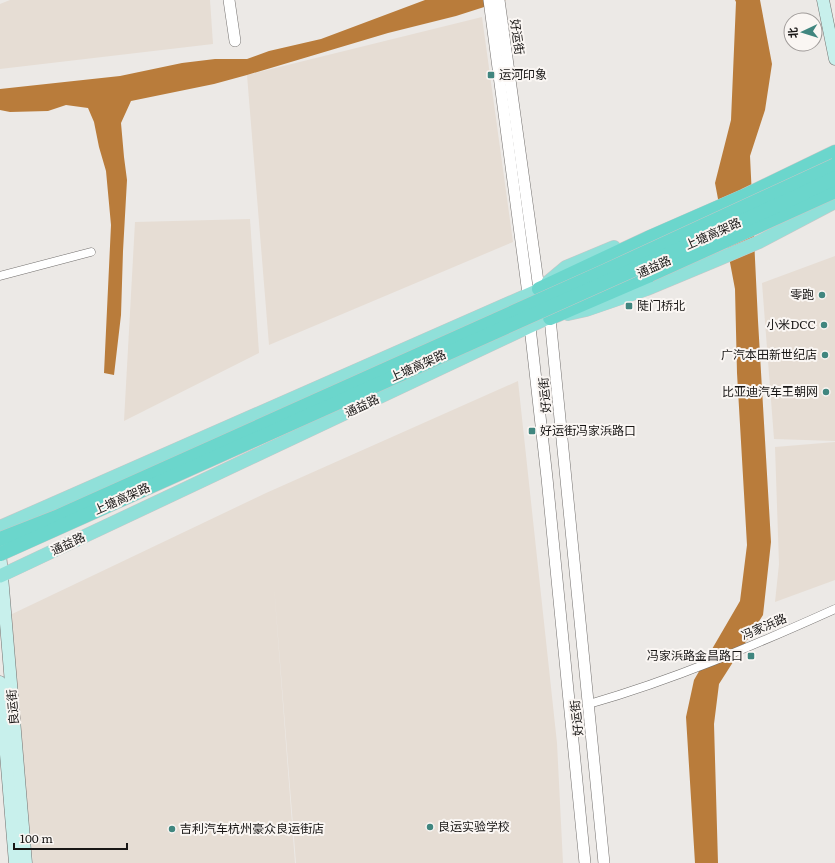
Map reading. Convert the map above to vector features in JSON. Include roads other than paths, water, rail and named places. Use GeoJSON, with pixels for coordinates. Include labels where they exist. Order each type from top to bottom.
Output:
{"type":"FeatureCollection","features":[{"type":"Feature","properties":{"kind":"highway"},"geometry":{"type":"LineString","coordinates":[[534,292],[648,238],[744,196],[835,152]]}},
{"type":"Feature","properties":{"kind":"highway","name":"上塘高架路"},"geometry":{"type":"LineString","coordinates":[[0,539],[59,516],[605,271],[835,165]]}},
{"type":"Feature","properties":{"kind":"highway","name":"上塘高架路"},"geometry":{"type":"LineString","coordinates":[[0,553],[787,201],[835,178]]}},
{"type":"Feature","properties":{"kind":"highway"},"geometry":{"type":"LineString","coordinates":[[550,318],[650,275],[835,190]]}},
{"type":"Feature","properties":{"kind":"main road"},"geometry":{"type":"LineString","coordinates":[[823,0],[835,59]]}},
{"type":"Feature","properties":{"kind":"main road"},"geometry":{"type":"LineString","coordinates":[[756,190],[835,147]]}},
{"type":"Feature","properties":{"kind":"main road"},"geometry":{"type":"LineString","coordinates":[[0,527],[534,292],[566,267],[683,218],[716,208],[756,190],[835,160]]}},
{"type":"Feature","properties":{"kind":"main road","name":"通益路"},"geometry":{"type":"LineString","coordinates":[[1,575],[550,318],[593,294],[806,200],[835,195]]}},
{"type":"Feature","properties":{"kind":"main road"},"geometry":{"type":"LineString","coordinates":[[550,318],[586,310],[646,290],[759,242],[835,202]]}},
{"type":"Feature","properties":{"kind":"main road","name":"良运街"},"geometry":{"type":"LineString","coordinates":[[0,553],[26,863]]}},
{"type":"Feature","properties":{"kind":"main road","name":"良运街"},"geometry":{"type":"LineString","coordinates":[[0,682],[15,863]]}},
{"type":"Feature","properties":{"kind":"street"},"geometry":{"type":"LineString","coordinates":[[229,0],[235,42]]}},
{"type":"Feature","properties":{"kind":"street","name":"好运街"},"geometry":{"type":"LineString","coordinates":[[489,0],[534,292],[550,318],[604,863]]}},
{"type":"Feature","properties":{"kind":"street","name":"好运街"},"geometry":{"type":"LineString","coordinates":[[499,0],[534,292],[530,327],[547,478],[585,863]]}},
{"type":"Feature","properties":{"kind":"street"},"geometry":{"type":"LineString","coordinates":[[0,276],[91,252]]}},
{"type":"Feature","properties":{"kind":"street","name":"冯家浜路"},"geometry":{"type":"LineString","coordinates":[[589,704],[697,668],[835,609]]}},
{"type":"Feature","properties":{"kind":"place","name":"运河印象"},"geometry":{"type":"Point","coordinates":[491,75]}},
{"type":"Feature","properties":{"kind":"place","name":"零跑"},"geometry":{"type":"Point","coordinates":[822,295]}},
{"type":"Feature","properties":{"kind":"place","name":"陡门桥北"},"geometry":{"type":"Point","coordinates":[629,306]}},
{"type":"Feature","properties":{"kind":"place","name":"小米DCC"},"geometry":{"type":"Point","coordinates":[824,325]}},
{"type":"Feature","properties":{"kind":"place","name":"广汽本田新世纪店"},"geometry":{"type":"Point","coordinates":[825,355]}},
{"type":"Feature","properties":{"kind":"place","name":"比亚迪汽车王朝网"},"geometry":{"type":"Point","coordinates":[826,392]}},
{"type":"Feature","properties":{"kind":"place","name":"好运街冯家浜路口"},"geometry":{"type":"Point","coordinates":[532,431]}},
{"type":"Feature","properties":{"kind":"place","name":"冯家浜路金昌路口"},"geometry":{"type":"Point","coordinates":[751,656]}},
{"type":"Feature","properties":{"kind":"place","name":"良运实验学校"},"geometry":{"type":"Point","coordinates":[430,827]}},
{"type":"Feature","properties":{"kind":"place","name":"吉利汽车杭州豪众良运街店"},"geometry":{"type":"Point","coordinates":[172,829]}}]}
